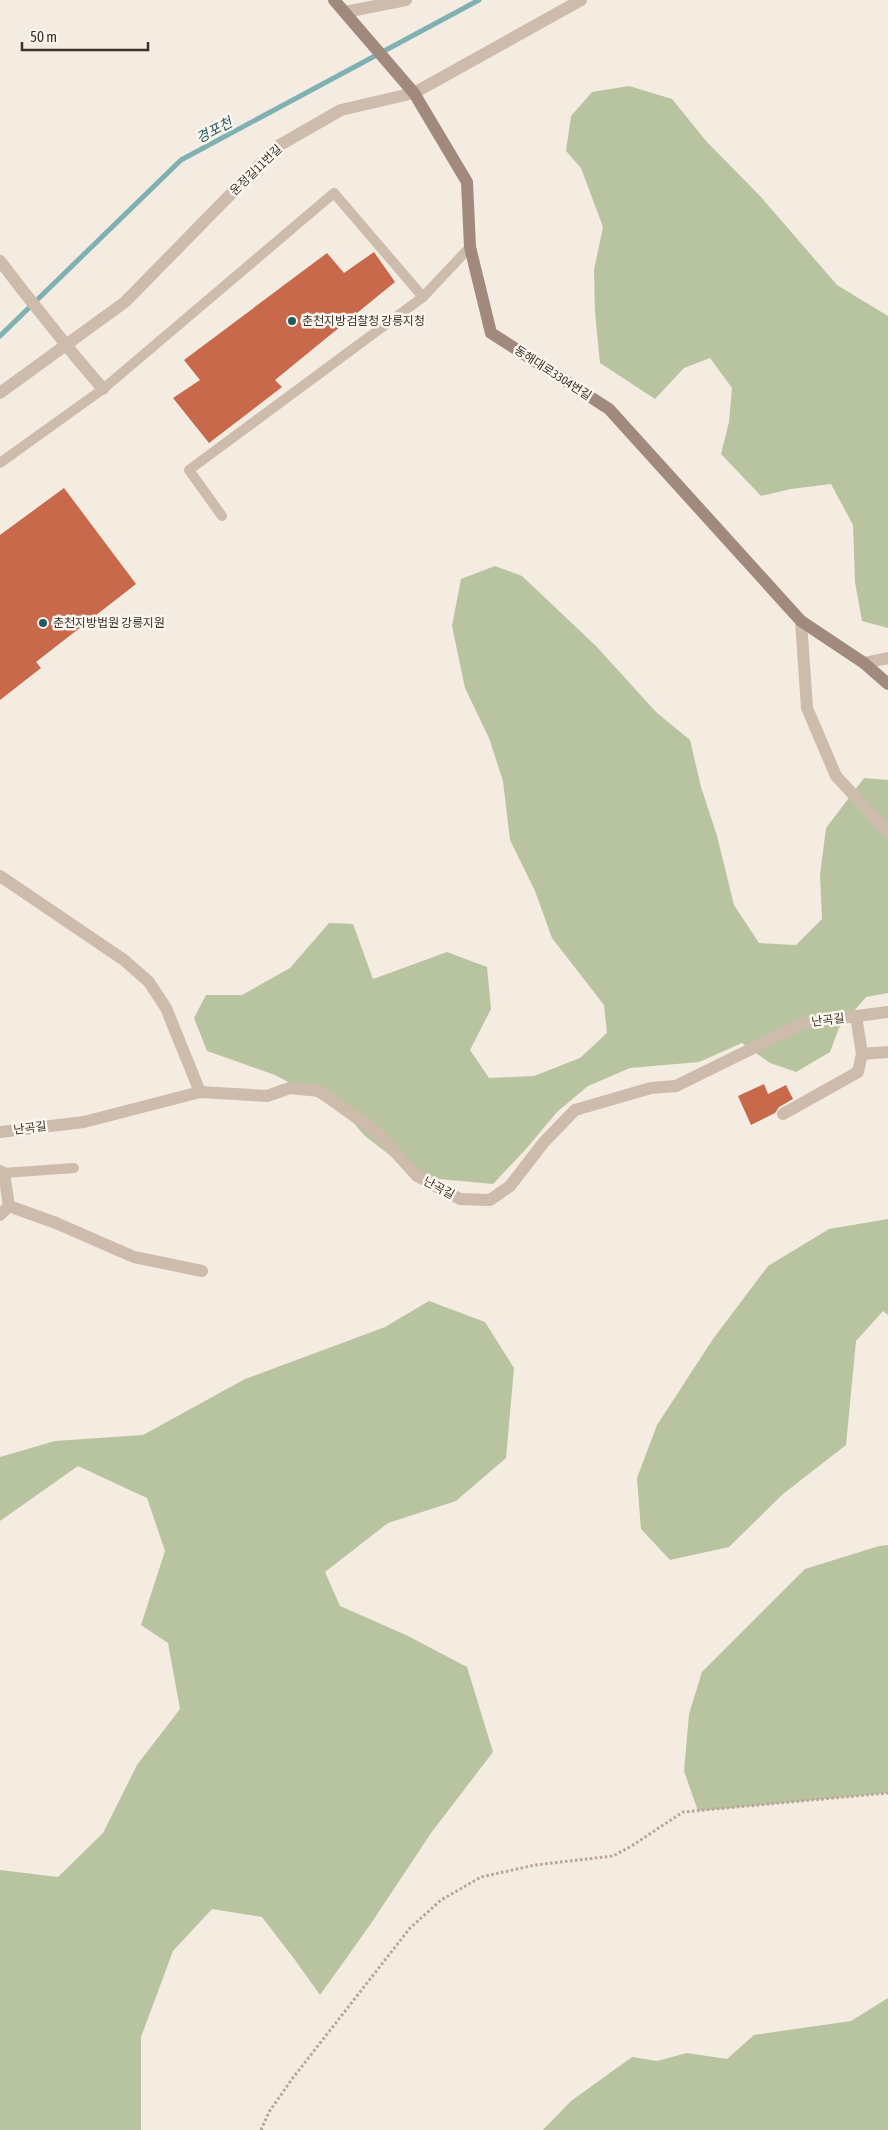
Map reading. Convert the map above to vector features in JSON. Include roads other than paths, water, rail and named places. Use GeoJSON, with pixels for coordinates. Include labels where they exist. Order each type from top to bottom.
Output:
{"type":"FeatureCollection","features":[{"type":"Feature","properties":{"kind":"street","name":"동해대로3304번길"},"geometry":{"type":"LineString","coordinates":[[334,0],[414,93],[467,182],[470,247],[491,333],[609,408],[801,621],[864,663],[888,684]]}},
{"type":"Feature","properties":{"kind":"street"},"geometry":{"type":"LineString","coordinates":[[345,12],[406,0]]}},
{"type":"Feature","properties":{"kind":"street","name":"운정길11번길"},"geometry":{"type":"LineString","coordinates":[[0,393],[125,302],[278,146],[341,110],[414,93],[581,0]]}},
{"type":"Feature","properties":{"kind":"street"},"geometry":{"type":"LineString","coordinates":[[0,261],[103,389]]}},
{"type":"Feature","properties":{"kind":"street"},"geometry":{"type":"LineString","coordinates":[[801,621],[807,708],[836,776],[888,832]]}},
{"type":"Feature","properties":{"kind":"street"},"geometry":{"type":"LineString","coordinates":[[864,663],[888,658]]}},
{"type":"Feature","properties":{"kind":"street"},"geometry":{"type":"LineString","coordinates":[[0,876],[124,960],[149,982],[166,1008],[200,1092]]}},
{"type":"Feature","properties":{"kind":"street","name":"난곡길"},"geometry":{"type":"LineString","coordinates":[[0,1132],[84,1122],[200,1092],[267,1096],[290,1088],[319,1091],[377,1132],[417,1176],[460,1199],[490,1200],[510,1186],[544,1142],[575,1110],[651,1088],[676,1086],[804,1023],[888,1012]]}},
{"type":"Feature","properties":{"kind":"street"},"geometry":{"type":"LineString","coordinates":[[783,1114],[858,1072],[862,1054],[856,1016]]}},
{"type":"Feature","properties":{"kind":"street"},"geometry":{"type":"LineString","coordinates":[[862,1054],[888,1052]]}},
{"type":"Feature","properties":{"kind":"street"},"geometry":{"type":"LineString","coordinates":[[2,1172],[4,1211],[56,1223],[134,1257],[202,1271]]}},
{"type":"Feature","properties":{"kind":"lane"},"geometry":{"type":"LineString","coordinates":[[0,463],[103,389],[334,193],[423,297]]}},
{"type":"Feature","properties":{"kind":"lane"},"geometry":{"type":"LineString","coordinates":[[222,516],[189,470],[423,297],[470,247]]}},
{"type":"Feature","properties":{"kind":"lane"},"geometry":{"type":"LineString","coordinates":[[2,1172],[74,1168]]}},
{"type":"Feature","properties":{"kind":"waterway","name":"경포천"},"geometry":{"type":"LineString","coordinates":[[0,336],[181,160],[479,0]]}},
{"type":"Feature","properties":{"kind":"place","name":"춘천지방검찰청 강릉지청"},"geometry":{"type":"Point","coordinates":[292,321]}},
{"type":"Feature","properties":{"kind":"place","name":"춘천지방법원 강릉지원"},"geometry":{"type":"Point","coordinates":[43,623]}}]}
